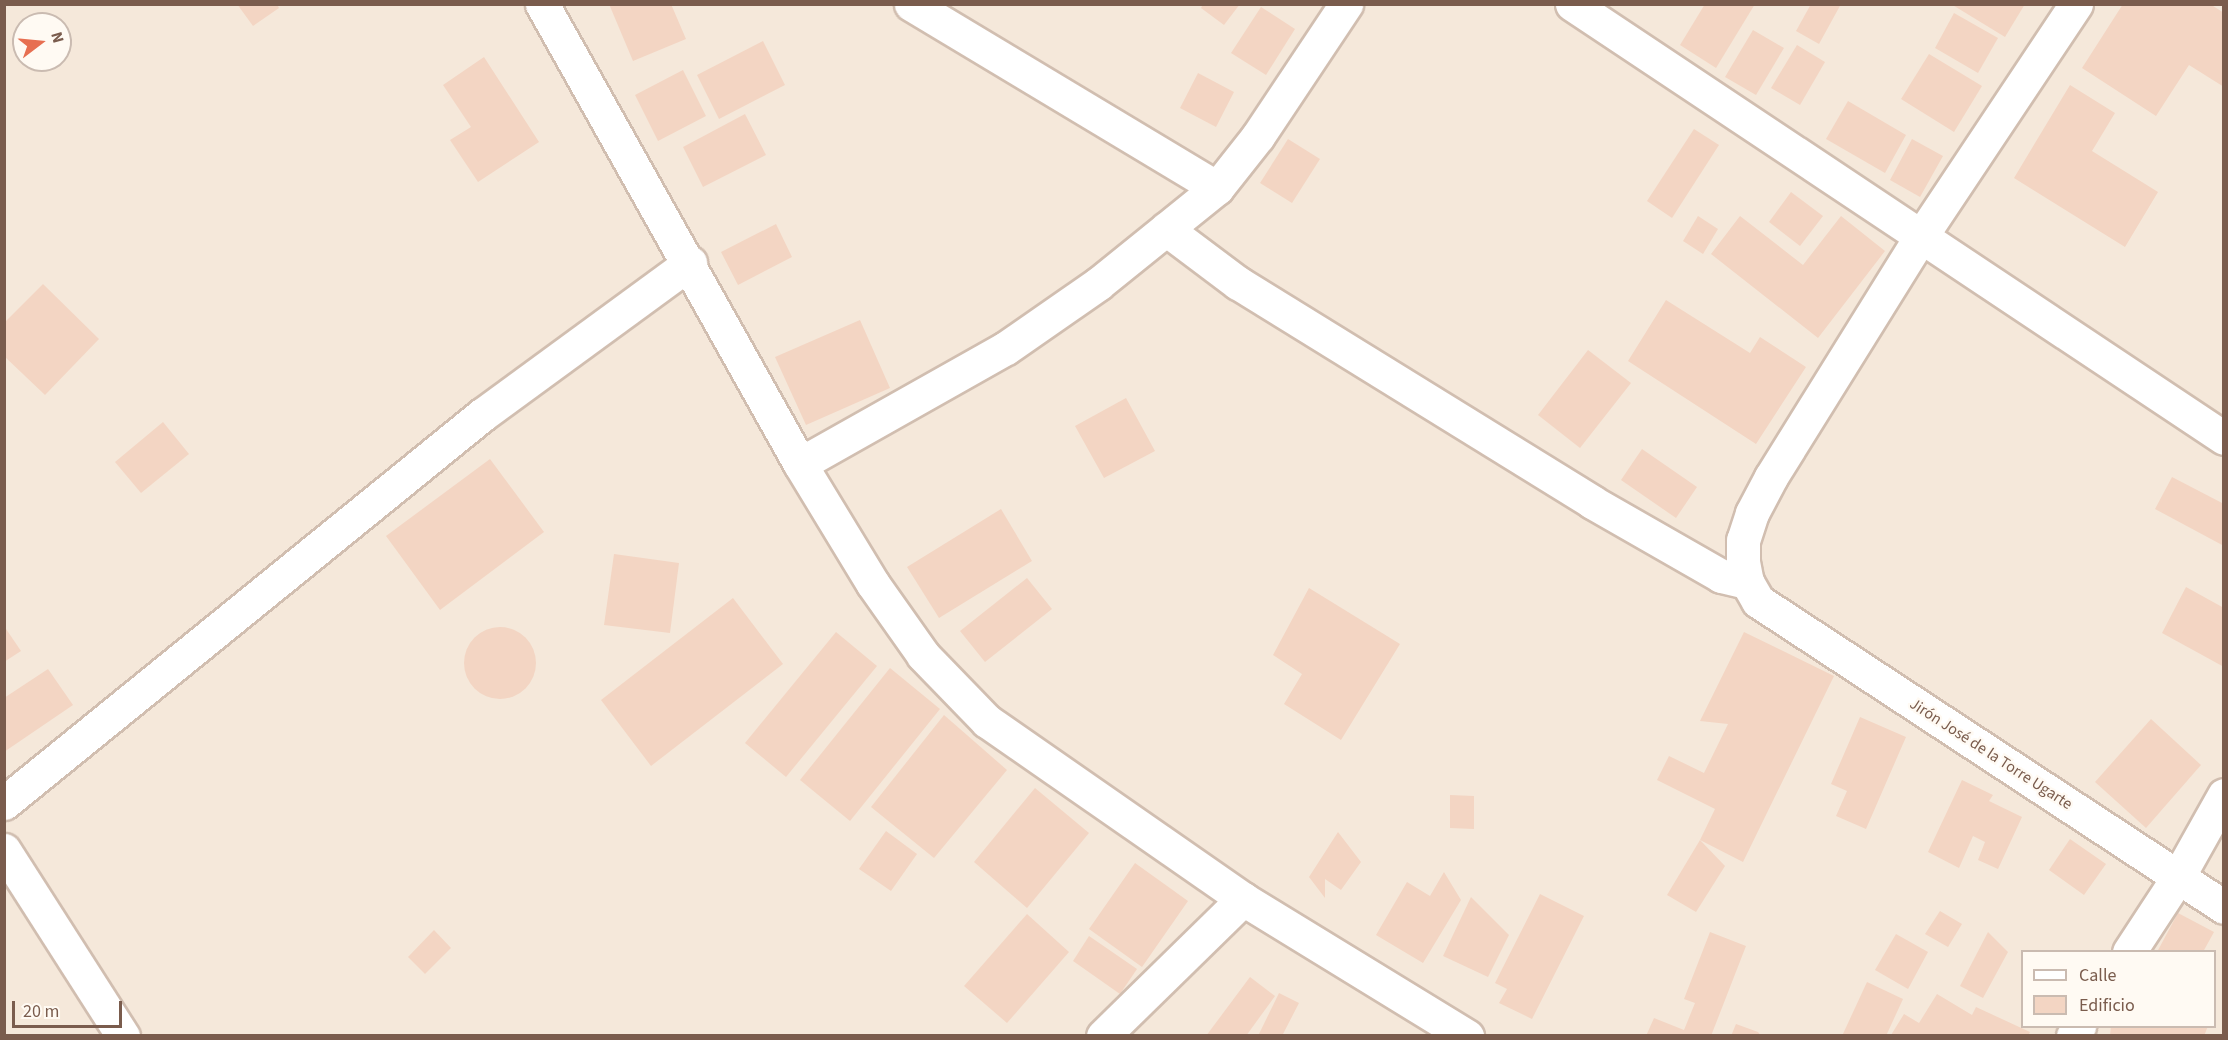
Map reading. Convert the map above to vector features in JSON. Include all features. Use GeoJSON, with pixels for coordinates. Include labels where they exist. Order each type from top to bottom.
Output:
{"type":"FeatureCollection","features":[{"type":"Feature","properties":{"kind":"street"},"geometry":{"type":"LineString","coordinates":[[542,4],[690,263],[800,464],[873,584],[923,655],[987,721],[1243,899],[1467,1035]]}},
{"type":"Feature","properties":{"kind":"street"},"geometry":{"type":"LineString","coordinates":[[911,4],[1217,188]]}},
{"type":"Feature","properties":{"kind":"street"},"geometry":{"type":"LineString","coordinates":[[800,464],[1006,348],[1098,284],[1217,188],[1258,136],[1346,4]]}},
{"type":"Feature","properties":{"kind":"street"},"geometry":{"type":"LineString","coordinates":[[1572,4],[2223,438]]}},
{"type":"Feature","properties":{"kind":"street"},"geometry":{"type":"LineString","coordinates":[[1753,591],[1743,540],[1752,513],[1921,236],[2076,4]]}},
{"type":"Feature","properties":{"kind":"street","name":"Jirón José de la Torre Ugarte"},"geometry":{"type":"LineString","coordinates":[[1166,229],[1238,283],[1592,502],[1721,576],[1753,591],[2223,907]]}},
{"type":"Feature","properties":{"kind":"street"},"geometry":{"type":"LineString","coordinates":[[4,803],[482,415],[690,263]]}},
{"type":"Feature","properties":{"kind":"street"},"geometry":{"type":"LineString","coordinates":[[2130,950],[2178,877],[2223,795]]}},
{"type":"Feature","properties":{"kind":"street"},"geometry":{"type":"LineString","coordinates":[[4,850],[123,1035]]}},
{"type":"Feature","properties":{"kind":"street"},"geometry":{"type":"LineString","coordinates":[[1103,1035],[1243,899]]}},
{"type":"Feature","properties":{"kind":"shaded area"},"geometry":{"type":"Polygon","coordinates":[[[5,5],[2223,5],[2223,1035],[5,1035],[5,5]]]}},
{"type":"Feature","properties":{"kind":"building"},"geometry":{"type":"Polygon","coordinates":[[[237,4],[277,4],[279,8],[253,26],[237,4]]]}},
{"type":"Feature","properties":{"kind":"building"},"geometry":{"type":"Polygon","coordinates":[[[609,4],[671,4],[686,39],[633,61],[609,4]]]}},
{"type":"Feature","properties":{"kind":"building"},"geometry":{"type":"Polygon","coordinates":[[[1203,4],[1240,4],[1224,25],[1201,8],[1203,4]]]}},
{"type":"Feature","properties":{"kind":"building"},"geometry":{"type":"Polygon","coordinates":[[[1705,4],[1755,4],[1716,68],[1680,45],[1705,4]]]}},
{"type":"Feature","properties":{"kind":"building"},"geometry":{"type":"Polygon","coordinates":[[[1811,4],[1841,4],[1819,44],[1796,31],[1811,4]]]}},
{"type":"Feature","properties":{"kind":"building"},"geometry":{"type":"Polygon","coordinates":[[[1951,4],[2025,4],[2005,37],[1951,4]]]}},
{"type":"Feature","properties":{"kind":"building"},"geometry":{"type":"Polygon","coordinates":[[[2123,4],[2210,4],[2224,13],[2224,87],[2189,65],[2156,116],[2082,68],[2123,4]]]}},
{"type":"Feature","properties":{"kind":"building"},"geometry":{"type":"Polygon","coordinates":[[[1261,7],[1295,29],[1266,75],[1231,53],[1261,7]]]}},
{"type":"Feature","properties":{"kind":"building"},"geometry":{"type":"Polygon","coordinates":[[[1954,13],[1998,38],[1978,73],[1935,48],[1954,13]]]}},
{"type":"Feature","properties":{"kind":"building"},"geometry":{"type":"Polygon","coordinates":[[[1753,30],[1784,48],[1756,95],[1725,77],[1753,30]]]}},
{"type":"Feature","properties":{"kind":"building"},"geometry":{"type":"Polygon","coordinates":[[[763,41],[785,85],[719,119],[697,75],[763,41]]]}},
{"type":"Feature","properties":{"kind":"building"},"geometry":{"type":"Polygon","coordinates":[[[1797,45],[1825,62],[1800,105],[1771,88],[1797,45]]]}},
{"type":"Feature","properties":{"kind":"building"},"geometry":{"type":"Polygon","coordinates":[[[1929,54],[1982,86],[1954,132],[1901,99],[1929,54]]]}},
{"type":"Feature","properties":{"kind":"building"},"geometry":{"type":"Polygon","coordinates":[[[484,57],[539,142],[478,182],[450,140],[471,127],[443,85],[484,57]]]}},
{"type":"Feature","properties":{"kind":"building"},"geometry":{"type":"Polygon","coordinates":[[[683,70],[706,116],[658,141],[635,95],[683,70]]]}},
{"type":"Feature","properties":{"kind":"building"},"geometry":{"type":"Polygon","coordinates":[[[1198,73],[1234,92],[1216,127],[1180,108],[1198,73]]]}},
{"type":"Feature","properties":{"kind":"building"},"geometry":{"type":"Polygon","coordinates":[[[2070,85],[2115,113],[2092,151],[2158,192],[2125,247],[2014,178],[2070,85]]]}},
{"type":"Feature","properties":{"kind":"building"},"geometry":{"type":"Polygon","coordinates":[[[1848,101],[1906,135],[1885,173],[1826,139],[1848,101]]]}},
{"type":"Feature","properties":{"kind":"building"},"geometry":{"type":"Polygon","coordinates":[[[745,114],[766,155],[703,187],[683,147],[745,114]]]}},
{"type":"Feature","properties":{"kind":"building"},"geometry":{"type":"Polygon","coordinates":[[[1694,129],[1719,145],[1672,218],[1647,201],[1694,129]]]}},
{"type":"Feature","properties":{"kind":"building"},"geometry":{"type":"Polygon","coordinates":[[[1288,139],[1320,159],[1292,203],[1260,183],[1288,139]]]}},
{"type":"Feature","properties":{"kind":"building"},"geometry":{"type":"Polygon","coordinates":[[[1912,139],[1943,156],[1920,197],[1890,180],[1912,139]]]}},
{"type":"Feature","properties":{"kind":"building"},"geometry":{"type":"Polygon","coordinates":[[[1791,192],[1823,216],[1800,246],[1769,222],[1791,192]]]}},
{"type":"Feature","properties":{"kind":"building"},"geometry":{"type":"Polygon","coordinates":[[[1698,216],[1718,229],[1703,254],[1683,241],[1698,216]]]}},
{"type":"Feature","properties":{"kind":"building"},"geometry":{"type":"Polygon","coordinates":[[[1740,216],[1803,265],[1841,216],[1885,251],[1818,338],[1711,254],[1740,216]]]}},
{"type":"Feature","properties":{"kind":"building"},"geometry":{"type":"Polygon","coordinates":[[[776,224],[792,257],[738,285],[721,252],[776,224]]]}},
{"type":"Feature","properties":{"kind":"building"},"geometry":{"type":"Polygon","coordinates":[[[43,284],[99,339],[45,395],[4,356],[4,323],[43,284]]]}},
{"type":"Feature","properties":{"kind":"building"},"geometry":{"type":"Polygon","coordinates":[[[1666,300],[1750,353],[1760,337],[1806,367],[1756,444],[1628,361],[1666,300]]]}},
{"type":"Feature","properties":{"kind":"building"},"geometry":{"type":"Polygon","coordinates":[[[860,320],[890,388],[806,425],[775,357],[860,320]]]}},
{"type":"Feature","properties":{"kind":"building"},"geometry":{"type":"Polygon","coordinates":[[[1588,350],[1631,383],[1580,448],[1538,415],[1588,350]]]}},
{"type":"Feature","properties":{"kind":"building"},"geometry":{"type":"Polygon","coordinates":[[[1126,398],[1155,451],[1104,478],[1075,426],[1126,398]]]}},
{"type":"Feature","properties":{"kind":"building"},"geometry":{"type":"Polygon","coordinates":[[[163,422],[189,454],[141,493],[115,462],[163,422]]]}},
{"type":"Feature","properties":{"kind":"building"},"geometry":{"type":"Polygon","coordinates":[[[1642,449],[1697,487],[1676,518],[1621,480],[1642,449]]]}},
{"type":"Feature","properties":{"kind":"building"},"geometry":{"type":"Polygon","coordinates":[[[490,459],[544,532],[440,610],[386,536],[490,459]]]}},
{"type":"Feature","properties":{"kind":"building"},"geometry":{"type":"Polygon","coordinates":[[[2172,477],[2224,504],[2224,546],[2155,509],[2172,477]]]}},
{"type":"Feature","properties":{"kind":"building"},"geometry":{"type":"Polygon","coordinates":[[[1001,509],[1032,561],[939,618],[907,567],[1001,509]]]}},
{"type":"Feature","properties":{"kind":"building"},"geometry":{"type":"Polygon","coordinates":[[[614,554],[679,563],[670,633],[604,625],[614,554]]]}},
{"type":"Feature","properties":{"kind":"building"},"geometry":{"type":"Polygon","coordinates":[[[1027,578],[1052,609],[985,662],[960,631],[1027,578]]]}},
{"type":"Feature","properties":{"kind":"building"},"geometry":{"type":"Polygon","coordinates":[[[2186,587],[2224,608],[2224,667],[2162,633],[2186,587]]]}},
{"type":"Feature","properties":{"kind":"building"},"geometry":{"type":"Polygon","coordinates":[[[1309,588],[1400,644],[1341,740],[1284,704],[1302,674],[1273,655],[1309,588]]]}},
{"type":"Feature","properties":{"kind":"building"},"geometry":{"type":"Polygon","coordinates":[[[733,598],[783,664],[651,766],[601,700],[733,598]]]}},
{"type":"Feature","properties":{"kind":"building"},"geometry":{"type":"Polygon","coordinates":[[[4,626],[21,651],[4,662],[4,626]]]}},
{"type":"Feature","properties":{"kind":"building"},"geometry":{"type":"Polygon","coordinates":[[[500,627],[514,630],[526,637],[533,649],[536,663],[533,677],[526,689],[514,696],[500,699],[486,696],[474,689],[467,677],[464,663],[467,649],[474,637],[486,630],[500,627]]]}},
{"type":"Feature","properties":{"kind":"building"},"geometry":{"type":"Polygon","coordinates":[[[836,632],[877,666],[786,777],[745,743],[836,632]]]}},
{"type":"Feature","properties":{"kind":"building"},"geometry":{"type":"Polygon","coordinates":[[[1744,632],[1834,676],[1743,862],[1700,840],[1715,809],[1657,780],[1669,756],[1704,773],[1728,724],[1700,721],[1744,632]]]}},
{"type":"Feature","properties":{"kind":"building"},"geometry":{"type":"Polygon","coordinates":[[[890,668],[940,709],[850,821],[800,780],[890,668]]]}},
{"type":"Feature","properties":{"kind":"building"},"geometry":{"type":"Polygon","coordinates":[[[48,669],[73,705],[4,752],[4,698],[48,669]]]}},
{"type":"Feature","properties":{"kind":"building"},"geometry":{"type":"Polygon","coordinates":[[[944,715],[1007,770],[934,858],[871,807],[944,715]]]}},
{"type":"Feature","properties":{"kind":"building"},"geometry":{"type":"Polygon","coordinates":[[[1860,717],[1906,737],[1866,829],[1836,816],[1847,791],[1831,784],[1860,717]]]}},
{"type":"Feature","properties":{"kind":"building"},"geometry":{"type":"Polygon","coordinates":[[[2151,719],[2201,765],[2146,828],[2095,782],[2151,719]]]}},
{"type":"Feature","properties":{"kind":"building"},"geometry":{"type":"Polygon","coordinates":[[[1962,780],[1993,795],[1989,801],[2022,817],[1998,869],[1978,860],[1985,842],[1973,836],[1959,868],[1928,852],[1962,780]]]}},
{"type":"Feature","properties":{"kind":"building"},"geometry":{"type":"Polygon","coordinates":[[[1035,788],[1089,833],[1027,908],[974,862],[1035,788]]]}},
{"type":"Feature","properties":{"kind":"building"},"geometry":{"type":"Polygon","coordinates":[[[1450,795],[1474,796],[1474,829],[1450,828],[1450,795]]]}},
{"type":"Feature","properties":{"kind":"building"},"geometry":{"type":"Polygon","coordinates":[[[886,831],[917,854],[891,891],[859,869],[886,831]]]}},
{"type":"Feature","properties":{"kind":"building"},"geometry":{"type":"Polygon","coordinates":[[[1338,832],[1361,862],[1341,890],[1325,879],[1325,898],[1309,877],[1338,832]]]}},
{"type":"Feature","properties":{"kind":"building"},"geometry":{"type":"Polygon","coordinates":[[[2070,839],[2106,864],[2084,895],[2049,870],[2070,839]]]}},
{"type":"Feature","properties":{"kind":"building"},"geometry":{"type":"Polygon","coordinates":[[[1700,840],[1725,866],[1696,912],[1667,895],[1700,840]]]}},
{"type":"Feature","properties":{"kind":"building"},"geometry":{"type":"Polygon","coordinates":[[[1135,863],[1188,901],[1142,967],[1089,929],[1135,863]]]}},
{"type":"Feature","properties":{"kind":"building"},"geometry":{"type":"Polygon","coordinates":[[[1444,872],[1461,900],[1423,963],[1376,935],[1407,882],[1430,896],[1444,872]]]}},
{"type":"Feature","properties":{"kind":"building"},"geometry":{"type":"Polygon","coordinates":[[[1540,894],[1584,916],[1532,1019],[1499,1003],[1507,989],[1495,983],[1540,894]]]}},
{"type":"Feature","properties":{"kind":"building"},"geometry":{"type":"Polygon","coordinates":[[[1471,897],[1509,935],[1488,977],[1443,956],[1471,897]]]}},
{"type":"Feature","properties":{"kind":"building"},"geometry":{"type":"Polygon","coordinates":[[[1940,911],[1962,924],[1948,947],[1925,934],[1940,911]]]}},
{"type":"Feature","properties":{"kind":"building"},"geometry":{"type":"Polygon","coordinates":[[[2178,913],[2214,932],[2204,950],[2158,950],[2178,913]]]}},
{"type":"Feature","properties":{"kind":"building"},"geometry":{"type":"Polygon","coordinates":[[[1027,914],[1069,952],[1007,1023],[964,986],[1027,914]]]}},
{"type":"Feature","properties":{"kind":"building"},"geometry":{"type":"Polygon","coordinates":[[[434,930],[451,948],[425,974],[408,957],[434,930]]]}},
{"type":"Feature","properties":{"kind":"building"},"geometry":{"type":"Polygon","coordinates":[[[1710,932],[1746,946],[1711,1036],[1646,1036],[1654,1018],[1684,1030],[1695,1003],[1684,999],[1710,932]]]}},
{"type":"Feature","properties":{"kind":"building"},"geometry":{"type":"Polygon","coordinates":[[[1988,932],[2008,952],[1983,998],[1960,986],[1988,932]]]}},
{"type":"Feature","properties":{"kind":"building"},"geometry":{"type":"Polygon","coordinates":[[[1896,934],[1928,952],[1908,989],[1875,970],[1896,934]]]}},
{"type":"Feature","properties":{"kind":"building"},"geometry":{"type":"Polygon","coordinates":[[[1089,936],[1137,969],[1120,994],[1073,961],[1089,936]]]}},
{"type":"Feature","properties":{"kind":"building"},"geometry":{"type":"Polygon","coordinates":[[[1250,977],[1275,996],[1246,1036],[1206,1036],[1250,977]]]}},
{"type":"Feature","properties":{"kind":"building"},"geometry":{"type":"Polygon","coordinates":[[[1867,982],[1903,999],[1886,1036],[1842,1036],[1867,982]]]}},
{"type":"Feature","properties":{"kind":"building"},"geometry":{"type":"Polygon","coordinates":[[[1279,993],[1299,1003],[1282,1036],[1258,1036],[1279,993]]]}},
{"type":"Feature","properties":{"kind":"building"},"geometry":{"type":"Polygon","coordinates":[[[1937,994],[1972,1015],[1976,1007],[2030,1032],[2028,1036],[1891,1035],[1904,1014],[1919,1023],[1937,994]]]}},
{"type":"Feature","properties":{"kind":"building"},"geometry":{"type":"Polygon","coordinates":[[[1736,1024],[1758,1032],[1761,1036],[1731,1036],[1736,1024]]]}},
{"type":"Feature","properties":{"kind":"building"},"geometry":{"type":"Polygon","coordinates":[[[2111,1028],[2207,1028],[2204,1036],[2110,1036],[2111,1028]]]}}]}
